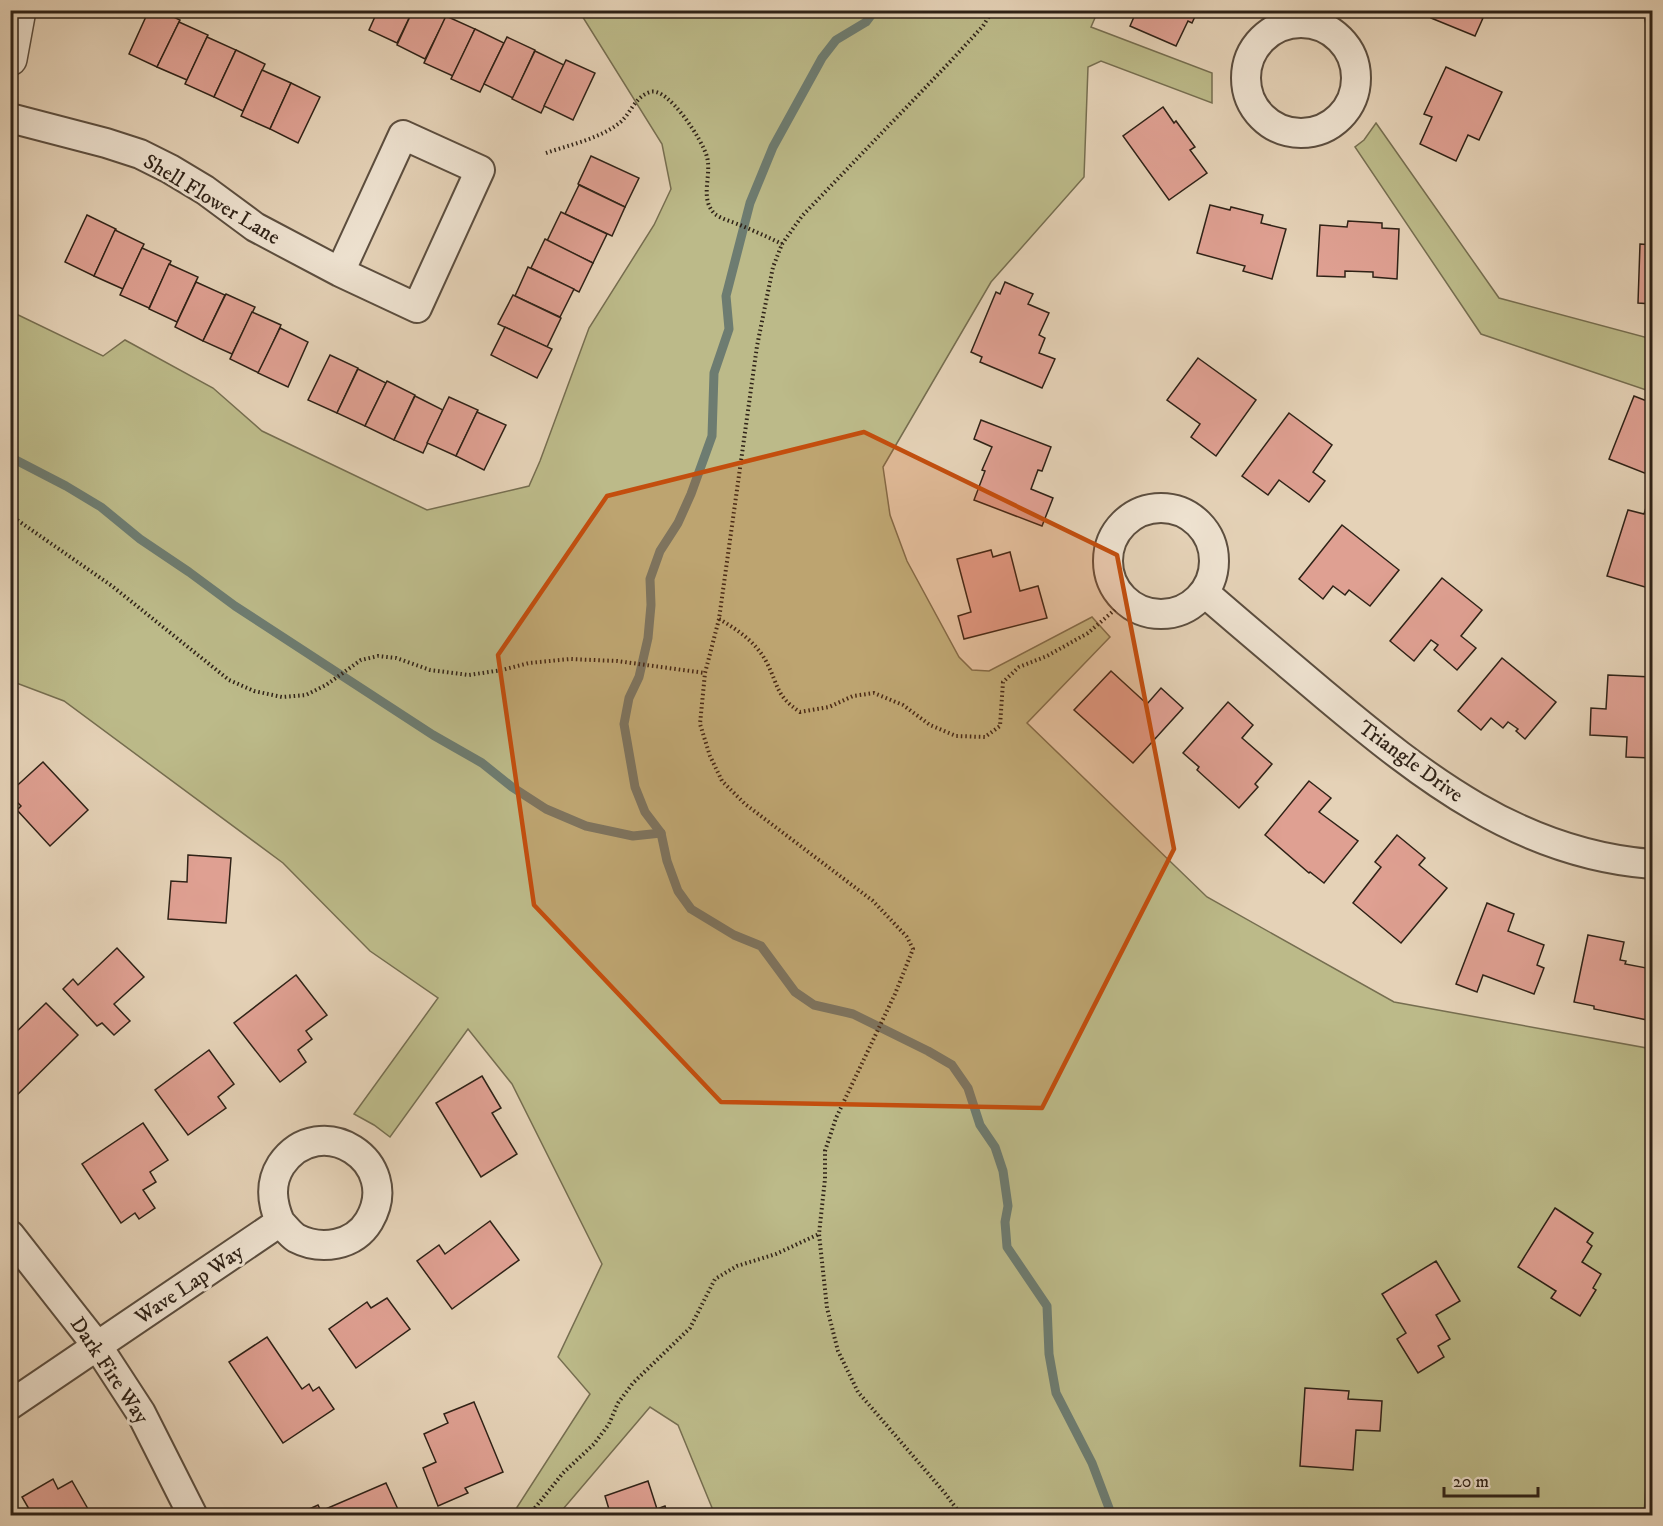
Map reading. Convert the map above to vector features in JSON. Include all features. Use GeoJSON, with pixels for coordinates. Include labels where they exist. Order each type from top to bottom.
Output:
{"type":"FeatureCollection","features":[{"type":"Feature","properties":{"kind":"street"},"geometry":{"type":"LineString","coordinates":[[10,59],[19,10]]}},
{"type":"Feature","properties":{"kind":"street","name":"Shell Flower Lane"},"geometry":{"type":"LineString","coordinates":[[10,118],[106,143],[150,159],[205,190],[255,227],[340,272],[417,308],[480,170],[403,135],[340,272]]}},
{"type":"Feature","properties":{"kind":"street"},"geometry":{"type":"LineString","coordinates":[[1157,507],[1177,509],[1195,519],[1209,536],[1215,553],[1214,573],[1205,593],[1193,605],[1173,614],[1160,615],[1139,610],[1125,601],[1118,593],[1109,574],[1108,556],[1113,538],[1125,521],[1138,513],[1157,507]]}},
{"type":"Feature","properties":{"kind":"street","name":"Triangle Drive"},"geometry":{"type":"LineString","coordinates":[[1205,593],[1381,743],[1438,785],[1486,815],[1582,853],[1653,864]]}},
{"type":"Feature","properties":{"kind":"street","name":"Wave Lap Way"},"geometry":{"type":"LineString","coordinates":[[10,1405],[280,1222]]}},
{"type":"Feature","properties":{"kind":"street","name":"Dark Fire Way"},"geometry":{"type":"LineString","coordinates":[[10,1235],[98,1347],[141,1413],[193,1515]]}},
{"type":"Feature","properties":{"kind":"path"},"geometry":{"type":"LineString","coordinates":[[962,1515],[858,1392],[838,1351],[827,1308],[819,1234],[825,1179],[825,1151],[836,1118],[895,994],[913,949],[908,937],[873,901],[745,804],[722,781],[710,756],[700,724],[705,673],[718,619],[757,346],[773,267],[782,244],[802,216],[948,64],[993,10]]}},
{"type":"Feature","properties":{"kind":"path"},"geometry":{"type":"LineString","coordinates":[[546,153],[605,132],[620,123],[641,97],[651,91],[660,93],[686,119],[700,140],[708,158],[706,200],[714,213],[782,244]]}},
{"type":"Feature","properties":{"kind":"path"},"geometry":{"type":"LineString","coordinates":[[10,515],[112,586],[229,680],[254,691],[282,697],[306,695],[326,685],[361,660],[378,656],[396,658],[430,670],[469,675],[529,663],[560,660],[617,661],[705,673]]}},
{"type":"Feature","properties":{"kind":"path"},"geometry":{"type":"LineString","coordinates":[[718,619],[740,631],[756,647],[786,703],[800,712],[829,707],[853,696],[874,693],[903,705],[930,725],[956,736],[985,737],[1000,726],[1004,682],[1019,667],[1047,656],[1088,633],[1125,601]]}},
{"type":"Feature","properties":{"kind":"path"},"geometry":{"type":"LineString","coordinates":[[531,1515],[563,1473],[594,1444],[609,1425],[618,1403],[633,1383],[690,1328],[715,1279],[737,1266],[776,1254],[819,1234]]}},
{"type":"Feature","properties":{"kind":"highlighted area"},"geometry":{"type":"Polygon","coordinates":[[[864,432],[1117,555],[1174,849],[1042,1108],[721,1102],[534,905],[498,655],[607,496],[864,432]]]}},
{"type":"Feature","properties":{"kind":"shaded area"},"geometry":{"type":"Polygon","coordinates":[[[579,11],[1098,11],[1091,27],[1212,73],[1212,103],[1101,61],[1088,67],[1084,177],[991,282],[883,467],[890,515],[907,561],[959,657],[972,670],[989,671],[1092,617],[1110,637],[1027,723],[1207,897],[1394,1002],[1652,1049],[1652,1465],[1647,1469],[1644,1515],[715,1515],[678,1425],[650,1407],[558,1515],[512,1515],[590,1394],[558,1357],[602,1264],[512,1084],[468,1029],[390,1137],[354,1114],[438,998],[370,951],[283,863],[64,701],[11,681],[10,311],[103,356],[125,340],[213,388],[262,431],[427,510],[529,486],[589,328],[654,225],[671,189],[662,144],[579,11]]]}},
{"type":"Feature","properties":{"kind":"shaded area"},"geometry":{"type":"Polygon","coordinates":[[[1376,123],[1499,298],[1652,339],[1652,392],[1481,334],[1355,147],[1364,140],[1376,123]]]}},
{"type":"Feature","properties":{"kind":"building"},"geometry":{"type":"Polygon","coordinates":[[[149,10],[159,10],[180,20],[157,67],[129,54],[149,10]]]}},
{"type":"Feature","properties":{"kind":"building"},"geometry":{"type":"Polygon","coordinates":[[[378,10],[413,10],[397,43],[369,30],[378,10]]]}},
{"type":"Feature","properties":{"kind":"building"},"geometry":{"type":"Polygon","coordinates":[[[413,10],[449,11],[425,59],[397,45],[413,10]]]}},
{"type":"Feature","properties":{"kind":"building"},"geometry":{"type":"Polygon","coordinates":[[[1137,10],[1198,10],[1192,23],[1188,21],[1176,46],[1130,26],[1137,10]]]}},
{"type":"Feature","properties":{"kind":"building"},"geometry":{"type":"Polygon","coordinates":[[[1434,10],[1483,10],[1480,17],[1483,18],[1475,36],[1431,18],[1434,10]]]}},
{"type":"Feature","properties":{"kind":"building"},"geometry":{"type":"Polygon","coordinates":[[[1644,10],[1652,10],[1652,74],[1644,10]]]}},
{"type":"Feature","properties":{"kind":"building"},"geometry":{"type":"Polygon","coordinates":[[[446,16],[475,29],[453,76],[424,63],[446,16]]]}},
{"type":"Feature","properties":{"kind":"building"},"geometry":{"type":"Polygon","coordinates":[[[179,22],[208,35],[187,80],[157,67],[179,22]]]}},
{"type":"Feature","properties":{"kind":"building"},"geometry":{"type":"Polygon","coordinates":[[[475,29],[504,43],[480,92],[451,79],[475,29]]]}},
{"type":"Feature","properties":{"kind":"building"},"geometry":{"type":"Polygon","coordinates":[[[207,37],[236,50],[214,97],[185,84],[207,37]]]}},
{"type":"Feature","properties":{"kind":"building"},"geometry":{"type":"Polygon","coordinates":[[[507,37],[535,50],[513,98],[484,84],[507,37]]]}},
{"type":"Feature","properties":{"kind":"building"},"geometry":{"type":"Polygon","coordinates":[[[236,50],[265,64],[243,111],[214,97],[236,50]]]}},
{"type":"Feature","properties":{"kind":"building"},"geometry":{"type":"Polygon","coordinates":[[[535,51],[564,65],[541,113],[512,99],[535,51]]]}},
{"type":"Feature","properties":{"kind":"building"},"geometry":{"type":"Polygon","coordinates":[[[566,60],[595,73],[573,120],[544,106],[566,60]]]}},
{"type":"Feature","properties":{"kind":"building"},"geometry":{"type":"Polygon","coordinates":[[[1446,67],[1502,92],[1479,140],[1468,135],[1456,161],[1420,144],[1432,117],[1424,114],[1446,67]]]}},
{"type":"Feature","properties":{"kind":"building"},"geometry":{"type":"Polygon","coordinates":[[[262,70],[291,83],[270,129],[241,116],[262,70]]]}},
{"type":"Feature","properties":{"kind":"building"},"geometry":{"type":"Polygon","coordinates":[[[291,83],[320,97],[298,143],[270,129],[291,83]]]}},
{"type":"Feature","properties":{"kind":"building"},"geometry":{"type":"Polygon","coordinates":[[[1163,107],[1195,147],[1190,150],[1207,173],[1169,200],[1123,136],[1163,107]]]}},
{"type":"Feature","properties":{"kind":"building"},"geometry":{"type":"Polygon","coordinates":[[[1647,135],[1652,135],[1652,191],[1650,192],[1647,135]]]}},
{"type":"Feature","properties":{"kind":"building"},"geometry":{"type":"Polygon","coordinates":[[[591,156],[639,178],[625,207],[578,184],[591,156]]]}},
{"type":"Feature","properties":{"kind":"building"},"geometry":{"type":"Polygon","coordinates":[[[579,185],[625,207],[612,236],[565,214],[579,185]]]}},
{"type":"Feature","properties":{"kind":"building"},"geometry":{"type":"Polygon","coordinates":[[[1210,205],[1230,210],[1231,207],[1263,215],[1261,223],[1286,229],[1272,279],[1243,271],[1245,266],[1197,253],[1210,205]]]}},
{"type":"Feature","properties":{"kind":"building"},"geometry":{"type":"Polygon","coordinates":[[[561,212],[607,234],[593,263],[547,241],[561,212]]]}},
{"type":"Feature","properties":{"kind":"building"},"geometry":{"type":"Polygon","coordinates":[[[87,215],[116,229],[94,276],[65,262],[87,215]]]}},
{"type":"Feature","properties":{"kind":"building"},"geometry":{"type":"Polygon","coordinates":[[[1348,221],[1382,223],[1382,228],[1399,229],[1397,279],[1373,277],[1373,272],[1345,271],[1345,277],[1317,276],[1320,225],[1347,227],[1348,221]]]}},
{"type":"Feature","properties":{"kind":"building"},"geometry":{"type":"Polygon","coordinates":[[[115,230],[144,244],[123,289],[94,276],[115,230]]]}},
{"type":"Feature","properties":{"kind":"building"},"geometry":{"type":"Polygon","coordinates":[[[545,239],[593,263],[579,292],[531,268],[545,239]]]}},
{"type":"Feature","properties":{"kind":"building"},"geometry":{"type":"Polygon","coordinates":[[[1640,244],[1652,245],[1652,304],[1638,303],[1640,244]]]}},
{"type":"Feature","properties":{"kind":"building"},"geometry":{"type":"Polygon","coordinates":[[[142,248],[171,261],[149,308],[120,295],[142,248]]]}},
{"type":"Feature","properties":{"kind":"building"},"geometry":{"type":"Polygon","coordinates":[[[169,264],[198,277],[177,322],[149,309],[169,264]]]}},
{"type":"Feature","properties":{"kind":"building"},"geometry":{"type":"Polygon","coordinates":[[[528,267],[574,289],[560,317],[515,296],[528,267]]]}},
{"type":"Feature","properties":{"kind":"building"},"geometry":{"type":"Polygon","coordinates":[[[196,282],[225,295],[203,341],[175,327],[196,282]]]}},
{"type":"Feature","properties":{"kind":"building"},"geometry":{"type":"Polygon","coordinates":[[[1005,282],[1033,294],[1028,304],[1049,313],[1039,335],[1045,338],[1039,353],[1055,359],[1042,388],[980,362],[982,357],[971,352],[996,292],[1000,294],[1005,282]]]}},
{"type":"Feature","properties":{"kind":"building"},"geometry":{"type":"Polygon","coordinates":[[[226,294],[255,307],[232,354],[203,341],[226,294]]]}},
{"type":"Feature","properties":{"kind":"building"},"geometry":{"type":"Polygon","coordinates":[[[513,295],[561,318],[547,347],[498,324],[513,295]]]}},
{"type":"Feature","properties":{"kind":"building"},"geometry":{"type":"Polygon","coordinates":[[[252,312],[281,325],[259,373],[230,359],[252,312]]]}},
{"type":"Feature","properties":{"kind":"building"},"geometry":{"type":"Polygon","coordinates":[[[505,327],[552,349],[537,378],[491,355],[505,327]]]}},
{"type":"Feature","properties":{"kind":"building"},"geometry":{"type":"Polygon","coordinates":[[[280,328],[308,342],[288,387],[258,373],[280,328]]]}},
{"type":"Feature","properties":{"kind":"building"},"geometry":{"type":"Polygon","coordinates":[[[330,355],[358,368],[337,413],[308,400],[330,355]]]}},
{"type":"Feature","properties":{"kind":"building"},"geometry":{"type":"Polygon","coordinates":[[[1198,358],[1256,400],[1216,456],[1191,437],[1200,424],[1167,400],[1198,358]]]}},
{"type":"Feature","properties":{"kind":"building"},"geometry":{"type":"Polygon","coordinates":[[[358,369],[386,383],[365,426],[337,413],[358,369]]]}},
{"type":"Feature","properties":{"kind":"building"},"geometry":{"type":"Polygon","coordinates":[[[387,381],[415,395],[394,440],[365,426],[387,381]]]}},
{"type":"Feature","properties":{"kind":"building"},"geometry":{"type":"Polygon","coordinates":[[[415,396],[443,410],[423,453],[394,440],[415,396]]]}},
{"type":"Feature","properties":{"kind":"building"},"geometry":{"type":"Polygon","coordinates":[[[1634,396],[1652,403],[1652,476],[1609,459],[1634,396]]]}},
{"type":"Feature","properties":{"kind":"building"},"geometry":{"type":"Polygon","coordinates":[[[449,397],[478,410],[456,456],[427,443],[449,397]]]}},
{"type":"Feature","properties":{"kind":"building"},"geometry":{"type":"Polygon","coordinates":[[[477,412],[506,425],[484,470],[456,456],[477,412]]]}},
{"type":"Feature","properties":{"kind":"building"},"geometry":{"type":"Polygon","coordinates":[[[1289,413],[1332,445],[1313,472],[1325,481],[1309,502],[1279,480],[1268,495],[1242,476],[1289,413]]]}},
{"type":"Feature","properties":{"kind":"building"},"geometry":{"type":"Polygon","coordinates":[[[981,420],[1051,447],[1042,471],[1038,470],[1031,489],[1053,498],[1042,526],[974,500],[985,471],[982,470],[992,447],[974,439],[981,420]]]}},
{"type":"Feature","properties":{"kind":"building"},"geometry":{"type":"Polygon","coordinates":[[[1649,498],[1652,499],[1652,589],[1607,576],[1628,510],[1644,514],[1649,498]]]}},
{"type":"Feature","properties":{"kind":"building"},"geometry":{"type":"Polygon","coordinates":[[[1342,525],[1399,570],[1370,606],[1349,590],[1345,595],[1333,586],[1323,599],[1299,579],[1342,525]]]}},
{"type":"Feature","properties":{"kind":"building"},"geometry":{"type":"Polygon","coordinates":[[[991,550],[993,557],[1010,552],[1020,591],[1038,586],[1047,618],[964,639],[958,616],[971,612],[957,559],[991,550]]]}},
{"type":"Feature","properties":{"kind":"building"},"geometry":{"type":"Polygon","coordinates":[[[1442,578],[1482,610],[1461,636],[1476,648],[1457,670],[1434,650],[1438,645],[1431,640],[1414,661],[1390,641],[1442,578]]]}},
{"type":"Feature","properties":{"kind":"building"},"geometry":{"type":"Polygon","coordinates":[[[1502,658],[1556,702],[1525,739],[1516,731],[1518,729],[1508,722],[1503,728],[1491,718],[1481,730],[1458,711],[1502,658]]]}},
{"type":"Feature","properties":{"kind":"building"},"geometry":{"type":"Polygon","coordinates":[[[1111,671],[1147,704],[1161,688],[1183,708],[1133,763],[1074,710],[1111,671]]]}},
{"type":"Feature","properties":{"kind":"building"},"geometry":{"type":"Polygon","coordinates":[[[1608,675],[1652,677],[1652,758],[1626,757],[1627,737],[1590,735],[1591,708],[1606,709],[1608,675]]]}},
{"type":"Feature","properties":{"kind":"building"},"geometry":{"type":"Polygon","coordinates":[[[1228,702],[1253,725],[1242,738],[1272,764],[1255,784],[1258,787],[1239,808],[1197,770],[1199,767],[1183,753],[1228,702]]]}},
{"type":"Feature","properties":{"kind":"building"},"geometry":{"type":"Polygon","coordinates":[[[43,762],[88,810],[50,846],[17,810],[21,806],[10,795],[10,792],[43,762]]]}},
{"type":"Feature","properties":{"kind":"building"},"geometry":{"type":"Polygon","coordinates":[[[1309,781],[1331,798],[1319,812],[1358,841],[1324,883],[1265,835],[1309,781]]]}},
{"type":"Feature","properties":{"kind":"building"},"geometry":{"type":"Polygon","coordinates":[[[1397,835],[1425,858],[1419,865],[1447,888],[1401,943],[1353,903],[1381,867],[1375,862],[1397,835]]]}},
{"type":"Feature","properties":{"kind":"building"},"geometry":{"type":"Polygon","coordinates":[[[188,855],[231,858],[226,923],[168,919],[171,881],[187,882],[188,855]]]}},
{"type":"Feature","properties":{"kind":"building"},"geometry":{"type":"Polygon","coordinates":[[[1487,903],[1514,914],[1508,931],[1544,945],[1537,965],[1544,968],[1534,994],[1483,975],[1477,992],[1456,984],[1487,903]]]}},
{"type":"Feature","properties":{"kind":"building"},"geometry":{"type":"Polygon","coordinates":[[[1588,935],[1624,942],[1620,960],[1626,961],[1625,964],[1652,969],[1652,1021],[1594,1009],[1594,1006],[1574,1002],[1588,935]]]}},
{"type":"Feature","properties":{"kind":"building"},"geometry":{"type":"Polygon","coordinates":[[[117,948],[144,977],[114,1004],[130,1021],[114,1035],[102,1023],[97,1026],[63,989],[73,979],[78,985],[117,948]]]}},
{"type":"Feature","properties":{"kind":"building"},"geometry":{"type":"Polygon","coordinates":[[[296,975],[327,1015],[306,1031],[312,1039],[298,1050],[306,1062],[280,1082],[234,1023],[296,975]]]}},
{"type":"Feature","properties":{"kind":"building"},"geometry":{"type":"Polygon","coordinates":[[[46,1003],[78,1035],[10,1102],[10,1038],[46,1003]]]}},
{"type":"Feature","properties":{"kind":"building"},"geometry":{"type":"Polygon","coordinates":[[[209,1050],[234,1084],[218,1097],[226,1108],[188,1135],[155,1090],[209,1050]]]}},
{"type":"Feature","properties":{"kind":"building"},"geometry":{"type":"Polygon","coordinates":[[[482,1076],[501,1108],[492,1113],[517,1154],[481,1177],[436,1103],[482,1076]]]}},
{"type":"Feature","properties":{"kind":"building"},"geometry":{"type":"Polygon","coordinates":[[[143,1123],[168,1160],[150,1172],[156,1182],[143,1190],[155,1208],[139,1219],[135,1213],[121,1223],[82,1164],[143,1123]]]}},
{"type":"Feature","properties":{"kind":"building"},"geometry":{"type":"Polygon","coordinates":[[[1555,1208],[1593,1233],[1587,1242],[1592,1246],[1582,1262],[1601,1274],[1593,1288],[1596,1290],[1580,1316],[1551,1298],[1556,1291],[1518,1267],[1555,1208]]]}},
{"type":"Feature","properties":{"kind":"building"},"geometry":{"type":"Polygon","coordinates":[[[490,1221],[519,1260],[452,1309],[417,1261],[439,1245],[445,1254],[490,1221]]]}},
{"type":"Feature","properties":{"kind":"building"},"geometry":{"type":"Polygon","coordinates":[[[1436,1261],[1460,1301],[1436,1315],[1450,1339],[1438,1346],[1444,1357],[1418,1373],[1397,1339],[1406,1333],[1382,1294],[1436,1261]]]}},
{"type":"Feature","properties":{"kind":"building"},"geometry":{"type":"Polygon","coordinates":[[[387,1298],[410,1329],[356,1368],[329,1329],[367,1302],[371,1308],[387,1298]]]}},
{"type":"Feature","properties":{"kind":"building"},"geometry":{"type":"Polygon","coordinates":[[[267,1337],[302,1389],[309,1384],[313,1391],[319,1387],[334,1409],[283,1443],[229,1362],[267,1337]]]}},
{"type":"Feature","properties":{"kind":"building"},"geometry":{"type":"Polygon","coordinates":[[[1305,1388],[1349,1391],[1348,1399],[1382,1401],[1380,1431],[1356,1430],[1353,1470],[1300,1466],[1305,1388]]]}},
{"type":"Feature","properties":{"kind":"building"},"geometry":{"type":"Polygon","coordinates":[[[474,1402],[503,1472],[465,1488],[468,1493],[438,1506],[423,1468],[436,1462],[424,1434],[448,1423],[444,1414],[474,1402]]]}},
{"type":"Feature","properties":{"kind":"building"},"geometry":{"type":"Polygon","coordinates":[[[53,1479],[58,1489],[72,1481],[92,1516],[33,1516],[22,1497],[53,1479]]]}},
{"type":"Feature","properties":{"kind":"building"},"geometry":{"type":"Polygon","coordinates":[[[648,1481],[657,1509],[665,1506],[668,1516],[611,1516],[605,1496],[648,1481]]]}},
{"type":"Feature","properties":{"kind":"building"},"geometry":{"type":"Polygon","coordinates":[[[386,1483],[401,1516],[294,1516],[318,1505],[321,1511],[386,1483]]]}},
{"type":"Feature","properties":{"kind":"waterway"},"geometry":{"type":"LineString","coordinates":[[875,10],[866,22],[836,40],[822,58],[773,147],[750,203],[726,296],[729,329],[714,373],[712,436],[691,494],[678,523],[660,551],[650,579],[651,605],[648,638],[639,677],[629,698],[624,724],[635,787],[645,812],[661,833],[667,861],[678,891],[691,909],[734,935],[761,946],[795,992],[814,1005],[853,1014],[928,1051],[952,1065],[968,1088],[980,1125],[995,1147],[1003,1171],[1008,1206],[1005,1222],[1007,1247],[1047,1306],[1049,1354],[1056,1393],[1092,1463],[1112,1516]]}},
{"type":"Feature","properties":{"kind":"waterway"},"geometry":{"type":"LineString","coordinates":[[10,457],[101,507],[140,539],[235,606],[433,735],[482,763],[512,787],[546,809],[586,826],[633,836],[661,833]]}}]}
